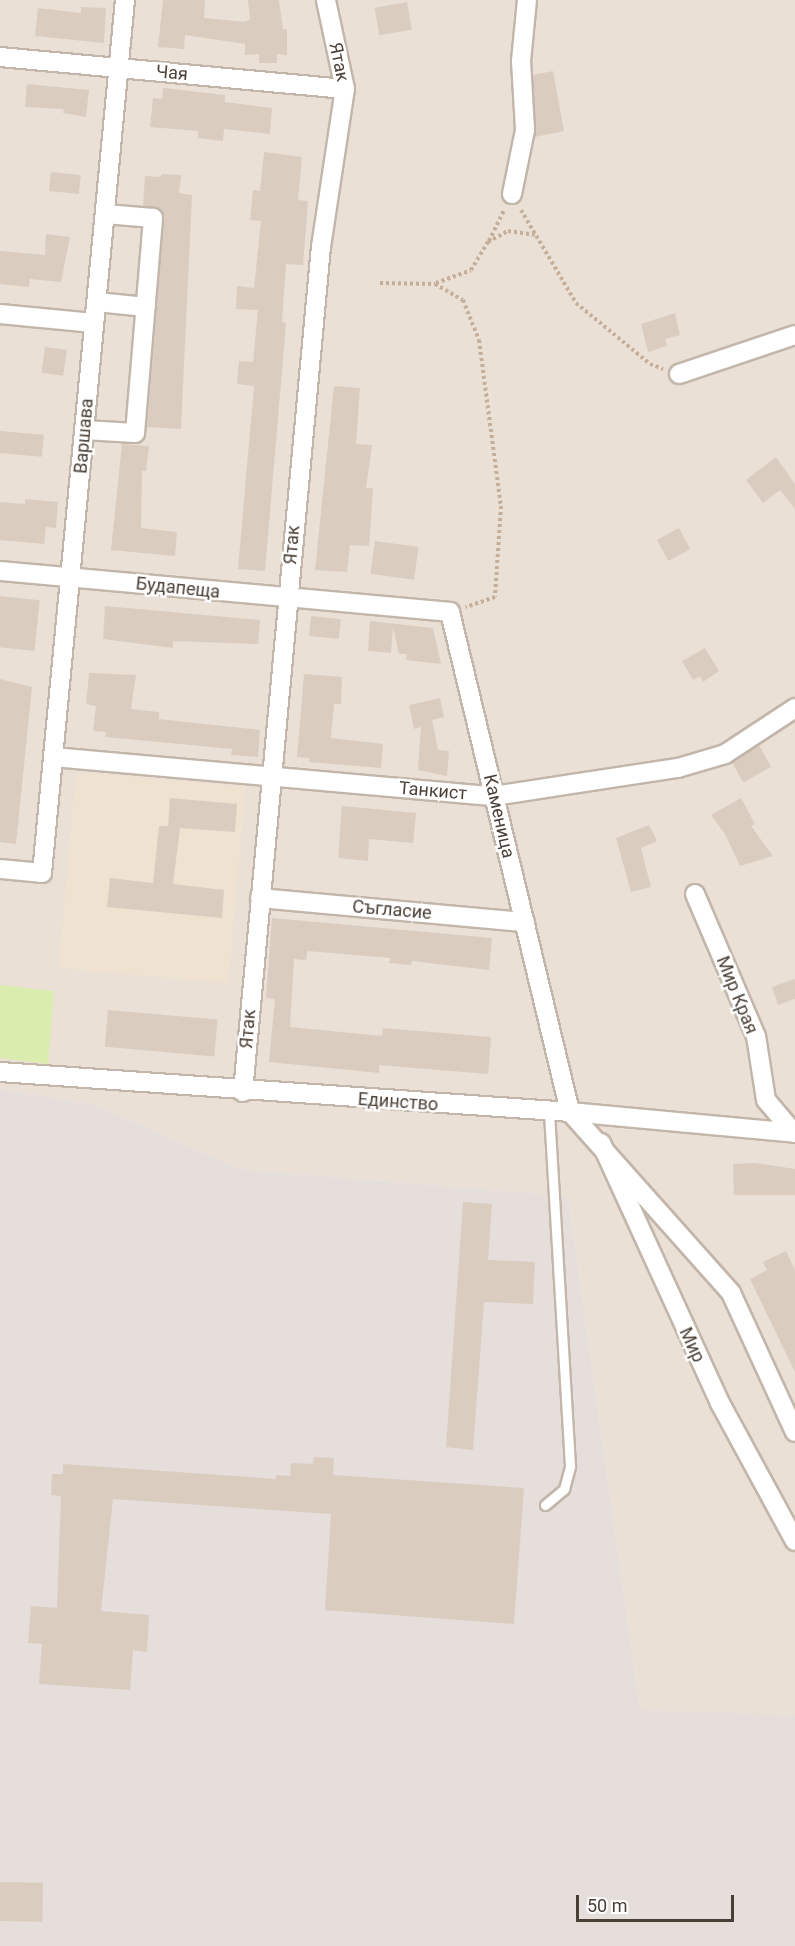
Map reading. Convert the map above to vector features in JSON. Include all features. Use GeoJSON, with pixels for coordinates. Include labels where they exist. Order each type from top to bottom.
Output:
{"type":"FeatureCollection","features":[{"type":"Feature","properties":{"kind":"street","name":"Варшава"},"geometry":{"type":"LineString","coordinates":[[0,869],[42,873],[125,0]]}},
{"type":"Feature","properties":{"kind":"street","name":"Ятак"},"geometry":{"type":"LineString","coordinates":[[243,1092],[321,247],[345,89],[326,0]]}},
{"type":"Feature","properties":{"kind":"street"},"geometry":{"type":"LineString","coordinates":[[512,194],[525,130],[521,61],[527,0]]}},
{"type":"Feature","properties":{"kind":"street","name":"Чая"},"geometry":{"type":"LineString","coordinates":[[0,57],[345,89]]}},
{"type":"Feature","properties":{"kind":"street"},"geometry":{"type":"LineString","coordinates":[[84,430],[135,433],[153,218],[105,214]]}},
{"type":"Feature","properties":{"kind":"street"},"geometry":{"type":"LineString","coordinates":[[97,302],[146,306]]}},
{"type":"Feature","properties":{"kind":"street"},"geometry":{"type":"LineString","coordinates":[[0,314],[94,322]]}},
{"type":"Feature","properties":{"kind":"street"},"geometry":{"type":"LineString","coordinates":[[679,375],[795,335]]}},
{"type":"Feature","properties":{"kind":"street","name":"Будапеща"},"geometry":{"type":"LineString","coordinates":[[0,571],[287,599],[450,612]]}},
{"type":"Feature","properties":{"kind":"street","name":"Каменица"},"geometry":{"type":"LineString","coordinates":[[450,612],[570,1112]]}},
{"type":"Feature","properties":{"kind":"street","name":"Танкист"},"geometry":{"type":"LineString","coordinates":[[53,757],[494,796],[678,768],[725,754],[795,708]]}},
{"type":"Feature","properties":{"kind":"street","name":"Мир Края"},"geometry":{"type":"LineString","coordinates":[[695,894],[756,1036],[766,1100]]}},
{"type":"Feature","properties":{"kind":"street","name":"Съгласие"},"geometry":{"type":"LineString","coordinates":[[260,898],[525,922]]}},
{"type":"Feature","properties":{"kind":"street","name":"Единство"},"geometry":{"type":"LineString","coordinates":[[0,1072],[243,1092],[570,1112],[752,1131],[794,1133]]}},
{"type":"Feature","properties":{"kind":"street"},"geometry":{"type":"LineString","coordinates":[[752,1131],[766,1100],[794,1133]]}},
{"type":"Feature","properties":{"kind":"street","name":"Мир"},"geometry":{"type":"LineString","coordinates":[[570,1112],[601,1143],[731,1293],[795,1432]]}},
{"type":"Feature","properties":{"kind":"street","name":"Мир"},"geometry":{"type":"LineString","coordinates":[[601,1143],[720,1403],[795,1541]]}},
{"type":"Feature","properties":{"kind":"lane"},"geometry":{"type":"LineString","coordinates":[[545,1505],[564,1489],[570,1466],[549,1111]]}},
{"type":"Feature","properties":{"kind":"path"},"geometry":{"type":"LineString","coordinates":[[512,194],[576,303],[650,364],[679,375]]}},
{"type":"Feature","properties":{"kind":"path"},"geometry":{"type":"LineString","coordinates":[[380,283],[435,284],[471,270],[512,194]]}},
{"type":"Feature","properties":{"kind":"path"},"geometry":{"type":"LineString","coordinates":[[488,242],[508,231],[535,235]]}},
{"type":"Feature","properties":{"kind":"path"},"geometry":{"type":"LineString","coordinates":[[435,284],[463,300],[478,340],[501,506],[495,597],[450,612]]}},
{"type":"Feature","properties":{"kind":"shaded area"},"geometry":{"type":"Polygon","coordinates":[[[0,0],[795,0],[795,1715],[640,1711],[568,1196],[240,1169],[96,1105],[0,1089],[0,0]]]}},
{"type":"Feature","properties":{"kind":"shaded area"},"geometry":{"type":"Polygon","coordinates":[[[76,772],[245,787],[228,983],[59,968],[76,772]]]}},
{"type":"Feature","properties":{"kind":"shaded area"},"geometry":{"type":"Polygon","coordinates":[[[0,1089],[96,1105],[240,1169],[568,1196],[640,1710],[795,1715],[795,1946],[0,1946],[0,1089]]]}},
{"type":"Feature","properties":{"kind":"green space"},"geometry":{"type":"Polygon","coordinates":[[[0,985],[54,991],[48,1064],[0,1058],[0,985]]]}},
{"type":"Feature","properties":{"kind":"building"},"geometry":{"type":"Polygon","coordinates":[[[163,0],[205,0],[204,18],[245,22],[250,19],[248,0],[279,0],[283,29],[287,29],[287,55],[277,54],[277,63],[259,63],[259,54],[245,55],[245,44],[185,35],[184,49],[158,47],[163,0]]]}},
{"type":"Feature","properties":{"kind":"building"},"geometry":{"type":"Polygon","coordinates":[[[407,2],[412,30],[379,35],[375,8],[407,2]]]}},
{"type":"Feature","properties":{"kind":"building"},"geometry":{"type":"Polygon","coordinates":[[[81,7],[106,8],[104,43],[35,36],[38,8],[81,13],[81,7]]]}},
{"type":"Feature","properties":{"kind":"building"},"geometry":{"type":"Polygon","coordinates":[[[553,71],[564,131],[535,137],[533,75],[553,71]]]}},
{"type":"Feature","properties":{"kind":"building"},"geometry":{"type":"Polygon","coordinates":[[[27,84],[89,90],[86,117],[63,113],[64,109],[25,107],[27,84]]]}},
{"type":"Feature","properties":{"kind":"building"},"geometry":{"type":"Polygon","coordinates":[[[163,88],[225,95],[225,102],[272,108],[270,134],[224,129],[223,141],[198,138],[198,131],[150,127],[153,98],[162,99],[163,88]]]}},
{"type":"Feature","properties":{"kind":"building"},"geometry":{"type":"Polygon","coordinates":[[[264,152],[302,157],[298,200],[308,201],[303,265],[286,264],[282,322],[286,323],[265,571],[238,569],[254,386],[237,384],[239,361],[253,362],[258,310],[236,309],[237,286],[254,288],[261,221],[250,220],[253,190],[260,191],[264,152]]]}},
{"type":"Feature","properties":{"kind":"building"},"geometry":{"type":"Polygon","coordinates":[[[51,172],[81,175],[79,194],[49,191],[51,172]]]}},
{"type":"Feature","properties":{"kind":"building"},"geometry":{"type":"Polygon","coordinates":[[[161,174],[181,175],[179,193],[192,195],[181,429],[147,427],[164,219],[159,208],[143,206],[145,176],[161,177],[161,174]]]}},
{"type":"Feature","properties":{"kind":"building"},"geometry":{"type":"Polygon","coordinates":[[[46,234],[70,237],[61,282],[30,279],[29,287],[0,284],[0,251],[45,255],[46,234]]]}},
{"type":"Feature","properties":{"kind":"building"},"geometry":{"type":"Polygon","coordinates":[[[675,313],[680,335],[665,339],[667,346],[648,352],[641,324],[675,313]]]}},
{"type":"Feature","properties":{"kind":"building"},"geometry":{"type":"Polygon","coordinates":[[[45,347],[67,350],[63,376],[41,373],[45,347]]]}},
{"type":"Feature","properties":{"kind":"building"},"geometry":{"type":"Polygon","coordinates":[[[334,386],[360,388],[356,444],[372,445],[366,488],[373,488],[369,546],[350,545],[347,572],[315,570],[334,386]]]}},
{"type":"Feature","properties":{"kind":"building"},"geometry":{"type":"Polygon","coordinates":[[[0,431],[44,435],[42,457],[0,453],[0,431]]]}},
{"type":"Feature","properties":{"kind":"building"},"geometry":{"type":"Polygon","coordinates":[[[122,444],[149,446],[146,471],[142,471],[141,528],[177,532],[175,556],[111,550],[122,444]]]}},
{"type":"Feature","properties":{"kind":"building"},"geometry":{"type":"Polygon","coordinates":[[[776,457],[795,484],[795,509],[780,490],[763,503],[746,480],[776,457]]]}},
{"type":"Feature","properties":{"kind":"building"},"geometry":{"type":"Polygon","coordinates":[[[25,499],[58,502],[56,528],[46,527],[44,544],[0,540],[0,502],[25,504],[25,499]]]}},
{"type":"Feature","properties":{"kind":"building"},"geometry":{"type":"Polygon","coordinates":[[[679,528],[690,549],[668,561],[657,540],[679,528]]]}},
{"type":"Feature","properties":{"kind":"building"},"geometry":{"type":"Polygon","coordinates":[[[375,541],[419,547],[414,580],[370,574],[375,541]]]}},
{"type":"Feature","properties":{"kind":"building"},"geometry":{"type":"Polygon","coordinates":[[[0,596],[40,600],[34,651],[0,647],[0,596]]]}},
{"type":"Feature","properties":{"kind":"building"},"geometry":{"type":"Polygon","coordinates":[[[105,606],[260,620],[258,644],[173,641],[173,648],[103,639],[105,606]]]}},
{"type":"Feature","properties":{"kind":"building"},"geometry":{"type":"Polygon","coordinates":[[[311,616],[341,619],[339,639],[309,636],[311,616]]]}},
{"type":"Feature","properties":{"kind":"building"},"geometry":{"type":"Polygon","coordinates":[[[370,621],[433,628],[441,664],[406,660],[407,654],[399,654],[393,627],[391,653],[368,651],[370,621]]]}},
{"type":"Feature","properties":{"kind":"building"},"geometry":{"type":"Polygon","coordinates":[[[705,648],[719,671],[703,682],[700,676],[693,680],[682,661],[705,648]]]}},
{"type":"Feature","properties":{"kind":"building"},"geometry":{"type":"Polygon","coordinates":[[[89,673],[136,675],[131,709],[159,712],[159,719],[260,730],[258,757],[231,755],[232,749],[105,737],[106,732],[93,731],[96,706],[86,704],[89,673]]]}},
{"type":"Feature","properties":{"kind":"building"},"geometry":{"type":"Polygon","coordinates":[[[304,674],[342,677],[341,704],[334,704],[331,738],[383,744],[381,768],[309,762],[309,758],[297,757],[304,674]]]}},
{"type":"Feature","properties":{"kind":"building"},"geometry":{"type":"Polygon","coordinates":[[[0,679],[32,687],[16,844],[0,842],[0,679]]]}},
{"type":"Feature","properties":{"kind":"building"},"geometry":{"type":"Polygon","coordinates":[[[440,698],[444,717],[432,720],[438,750],[449,751],[447,776],[418,770],[421,727],[414,729],[409,705],[440,698]]]}},
{"type":"Feature","properties":{"kind":"building"},"geometry":{"type":"Polygon","coordinates":[[[759,745],[771,767],[743,782],[731,761],[759,745]]]}},
{"type":"Feature","properties":{"kind":"building"},"geometry":{"type":"Polygon","coordinates":[[[170,798],[237,804],[235,832],[180,828],[173,884],[224,890],[222,918],[107,907],[110,878],[153,883],[159,826],[168,826],[170,798]]]}},
{"type":"Feature","properties":{"kind":"building"},"geometry":{"type":"Polygon","coordinates":[[[741,798],[755,824],[751,826],[773,856],[740,866],[725,834],[711,815],[741,798]]]}},
{"type":"Feature","properties":{"kind":"building"},"geometry":{"type":"Polygon","coordinates":[[[342,806],[416,813],[413,843],[369,839],[368,861],[338,858],[342,806]]]}},
{"type":"Feature","properties":{"kind":"building"},"geometry":{"type":"Polygon","coordinates":[[[649,825],[657,841],[641,848],[651,887],[631,892],[616,838],[649,825]]]}},
{"type":"Feature","properties":{"kind":"building"},"geometry":{"type":"Polygon","coordinates":[[[272,918],[492,938],[489,970],[412,961],[411,965],[389,963],[391,958],[307,951],[306,960],[294,959],[290,1027],[382,1036],[383,1028],[491,1037],[488,1074],[379,1065],[379,1073],[269,1062],[275,999],[266,998],[272,918]]]}},
{"type":"Feature","properties":{"kind":"building"},"geometry":{"type":"Polygon","coordinates":[[[795,979],[795,999],[778,1005],[772,987],[795,979]]]}},
{"type":"Feature","properties":{"kind":"building"},"geometry":{"type":"Polygon","coordinates":[[[108,1010],[218,1020],[214,1056],[105,1047],[108,1010]]]}},
{"type":"Feature","properties":{"kind":"building"},"geometry":{"type":"Polygon","coordinates":[[[755,1163],[795,1169],[795,1195],[734,1195],[733,1164],[755,1163]]]}},
{"type":"Feature","properties":{"kind":"building"},"geometry":{"type":"Polygon","coordinates":[[[463,1202],[492,1204],[488,1260],[535,1262],[533,1304],[484,1302],[473,1450],[446,1447],[463,1202]]]}},
{"type":"Feature","properties":{"kind":"building"},"geometry":{"type":"Polygon","coordinates":[[[786,1251],[795,1270],[795,1372],[750,1279],[767,1270],[763,1262],[786,1251]]]}},
{"type":"Feature","properties":{"kind":"building"},"geometry":{"type":"Polygon","coordinates":[[[314,1457],[334,1458],[333,1475],[524,1488],[514,1624],[325,1610],[331,1514],[113,1499],[101,1611],[149,1615],[147,1652],[133,1650],[130,1690],[39,1684],[42,1644],[28,1643],[31,1606],[57,1608],[61,1496],[51,1495],[52,1474],[63,1474],[63,1464],[276,1479],[276,1475],[290,1476],[291,1463],[313,1464],[314,1457]]]}},
{"type":"Feature","properties":{"kind":"building"},"geometry":{"type":"Polygon","coordinates":[[[0,1882],[43,1883],[42,1922],[0,1921],[0,1882]]]}}]}
